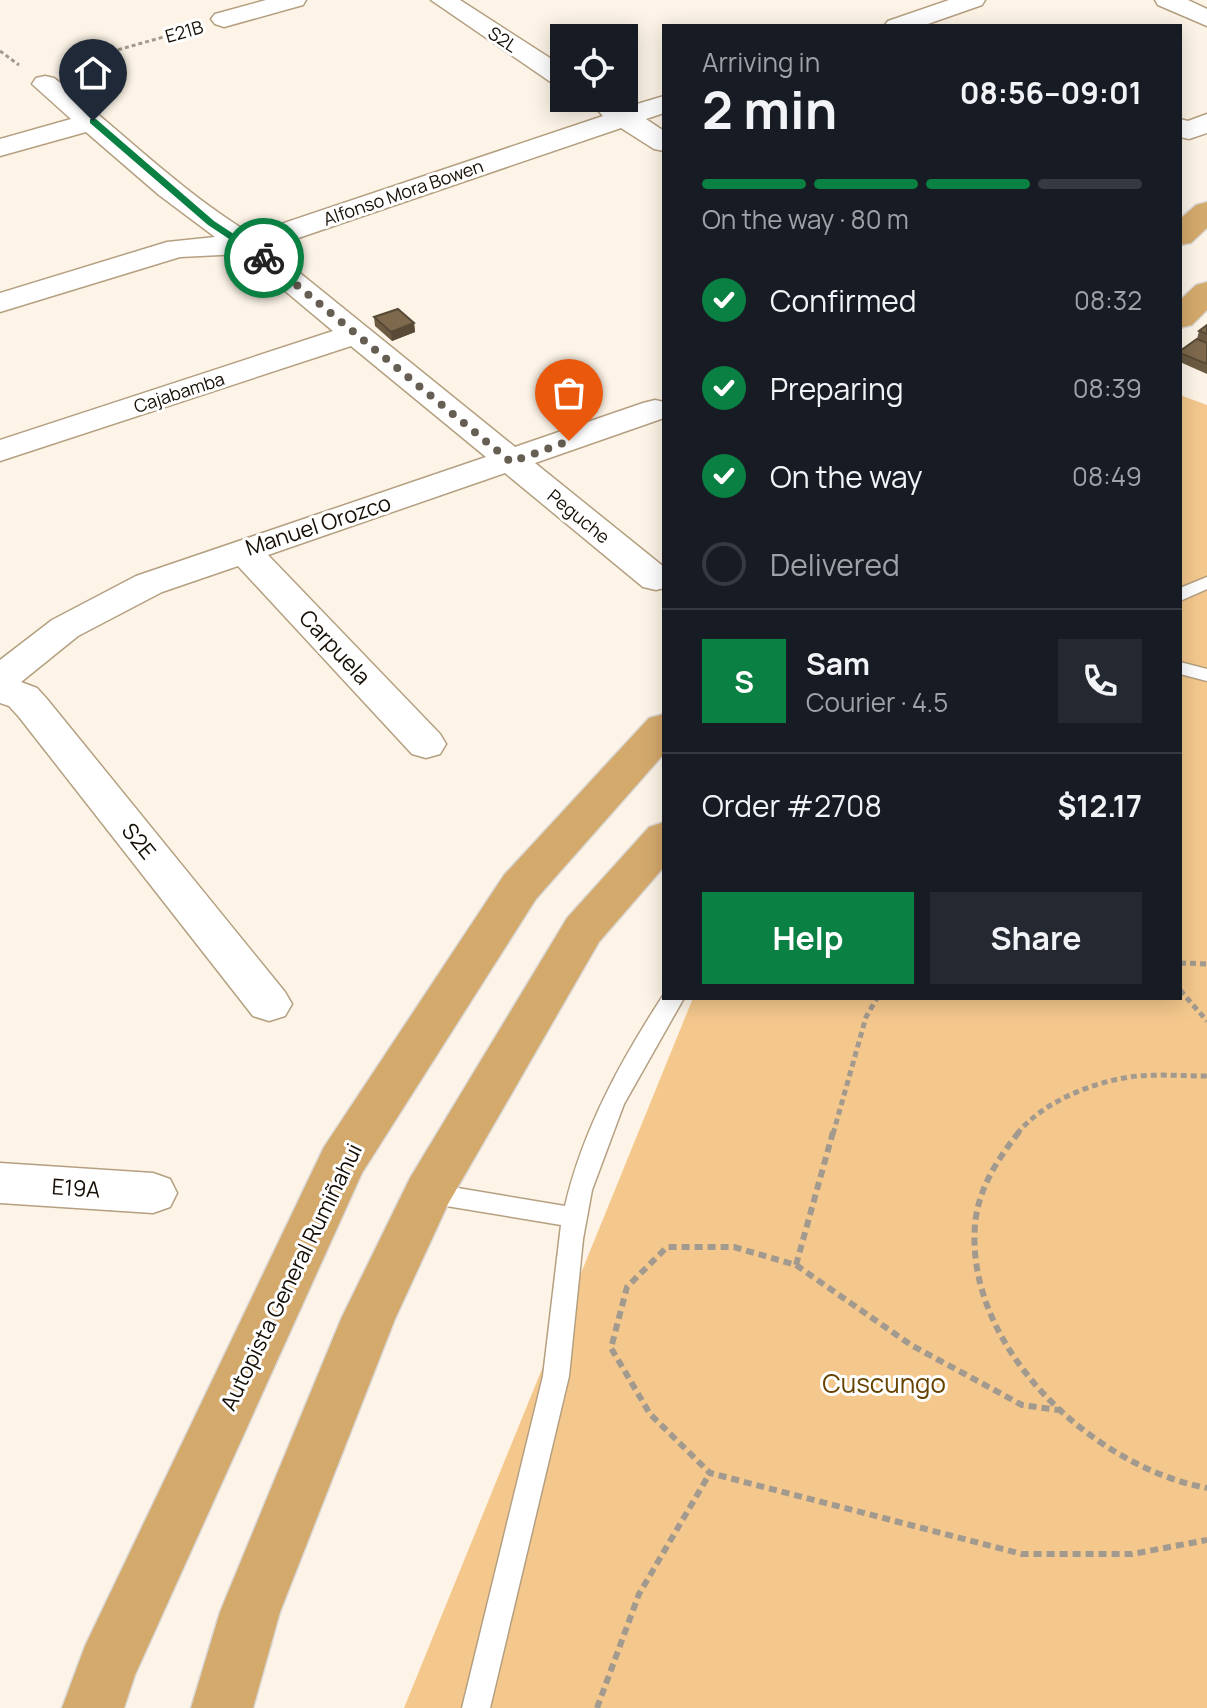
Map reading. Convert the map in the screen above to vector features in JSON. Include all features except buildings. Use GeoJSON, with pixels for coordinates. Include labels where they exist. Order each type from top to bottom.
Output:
{"type":"FeatureCollection","features":[{"type":"Feature","properties":{"kind":"highway"},"geometry":{"type":"LineString","coordinates":[[1182,234],[1207,211]]}},
{"type":"Feature","properties":{"kind":"highway"},"geometry":{"type":"LineString","coordinates":[[1182,316],[1207,293]]}},
{"type":"Feature","properties":{"kind":"highway","name":"Autopista General Rumiñahui"},"geometry":{"type":"LineString","coordinates":[[93,1708],[107,1668],[342,1162],[520,887],[662,730]]}},
{"type":"Feature","properties":{"kind":"highway"},"geometry":{"type":"LineString","coordinates":[[222,1708],[250,1612],[368,1319],[428,1193],[583,930],[662,840]]}},
{"type":"Feature","properties":{"kind":"street","name":"E21B"},"geometry":{"type":"LineString","coordinates":[[224,19],[294,0]]}},
{"type":"Feature","properties":{"kind":"street","name":"S2L"},"geometry":{"type":"LineString","coordinates":[[443,0],[550,70]]}},
{"type":"Feature","properties":{"kind":"street"},"geometry":{"type":"LineString","coordinates":[[916,0],[964,24]]}},
{"type":"Feature","properties":{"kind":"street"},"geometry":{"type":"LineString","coordinates":[[903,24],[973,0]]}},
{"type":"Feature","properties":{"kind":"street"},"geometry":{"type":"LineString","coordinates":[[1167,0],[1207,18]]}},
{"type":"Feature","properties":{"kind":"street","name":"Peguche"},"geometry":{"type":"LineString","coordinates":[[35,77],[93,121],[211,223],[248,245],[358,333],[656,579]]}},
{"type":"Feature","properties":{"kind":"street","name":"Alfonso Mora Bowen"},"geometry":{"type":"LineString","coordinates":[[0,303],[178,248],[248,245],[662,105]]}},
{"type":"Feature","properties":{"kind":"street"},"geometry":{"type":"LineString","coordinates":[[616,112],[662,142]]}},
{"type":"Feature","properties":{"kind":"street"},"geometry":{"type":"LineString","coordinates":[[0,148],[93,121]]}},
{"type":"Feature","properties":{"kind":"street","name":"Cajabamba"},"geometry":{"type":"LineString","coordinates":[[0,451],[358,333]]}},
{"type":"Feature","properties":{"kind":"street","name":"Manuel Orozco"},"geometry":{"type":"LineString","coordinates":[[0,679],[65,628],[149,584],[655,410]]}},
{"type":"Feature","properties":{"kind":"street","name":"Carpuela"},"geometry":{"type":"LineString","coordinates":[[243,550],[426,744]]}},
{"type":"Feature","properties":{"kind":"street","name":"S2E"},"geometry":{"type":"LineString","coordinates":[[0,689],[23,697],[33,708],[269,1004]]}},
{"type":"Feature","properties":{"kind":"street","name":"E19A"},"geometry":{"type":"LineString","coordinates":[[0,1183],[153,1193]]}},
{"type":"Feature","properties":{"kind":"lane"},"geometry":{"type":"LineString","coordinates":[[1182,594],[1207,582]]}},
{"type":"Feature","properties":{"kind":"lane"},"geometry":{"type":"LineString","coordinates":[[1182,669],[1207,675]]}},
{"type":"Feature","properties":{"kind":"lane"},"geometry":{"type":"LineString","coordinates":[[476,1708],[538,1461],[560,1355],[575,1217],[594,1148],[648,1036],[672,1000]]}},
{"type":"Feature","properties":{"kind":"lane"},"geometry":{"type":"LineString","coordinates":[[428,1193],[575,1217]]}},
{"type":"Feature","properties":{"kind":"path","name":"E21B"},"geometry":{"type":"LineString","coordinates":[[65,64],[224,19]]}},
{"type":"Feature","properties":{"kind":"path"},"geometry":{"type":"LineString","coordinates":[[0,51],[35,77]]}},
{"type":"Feature","properties":{"kind":"path"},"geometry":{"type":"LineString","coordinates":[[1182,963],[1207,964]]}},
{"type":"Feature","properties":{"kind":"path"},"geometry":{"type":"LineString","coordinates":[[1182,992],[1207,1021]]}},
{"type":"Feature","properties":{"kind":"path"},"geometry":{"type":"LineString","coordinates":[[796,1265],[866,1017],[876,1000]]}},
{"type":"Feature","properties":{"kind":"path"},"geometry":{"type":"LineString","coordinates":[[1207,1076],[1137,1076],[1076,1092],[1026,1123],[991,1168],[975,1224],[980,1287],[1008,1350],[1058,1410],[1119,1454],[1191,1485],[1207,1488]]}},
{"type":"Feature","properties":{"kind":"path"},"geometry":{"type":"LineString","coordinates":[[1058,1410],[1022,1405],[911,1345],[796,1265],[734,1247],[667,1247],[627,1287],[611,1348],[650,1414],[710,1473],[1022,1554],[1132,1554],[1207,1540]]}},
{"type":"Feature","properties":{"kind":"path"},"geometry":{"type":"LineString","coordinates":[[597,1708],[639,1594],[710,1473]]}},
{"type":"Feature","properties":{"kind":"green space","name":"Cuscungo"},"geometry":{"type":"Polygon","coordinates":[[[1182,396],[1207,405],[1207,1708],[404,1708],[692,1000],[1182,1000],[1182,396]]]}},
{"type":"Feature","properties":{"kind":"way so far"},"geometry":{"type":"LineString","coordinates":[[264,258],[511,462],[569,441]]}},
{"type":"Feature","properties":{"kind":"route"},"geometry":{"type":"LineString","coordinates":[[93,121],[211,223],[264,258]]}}]}
